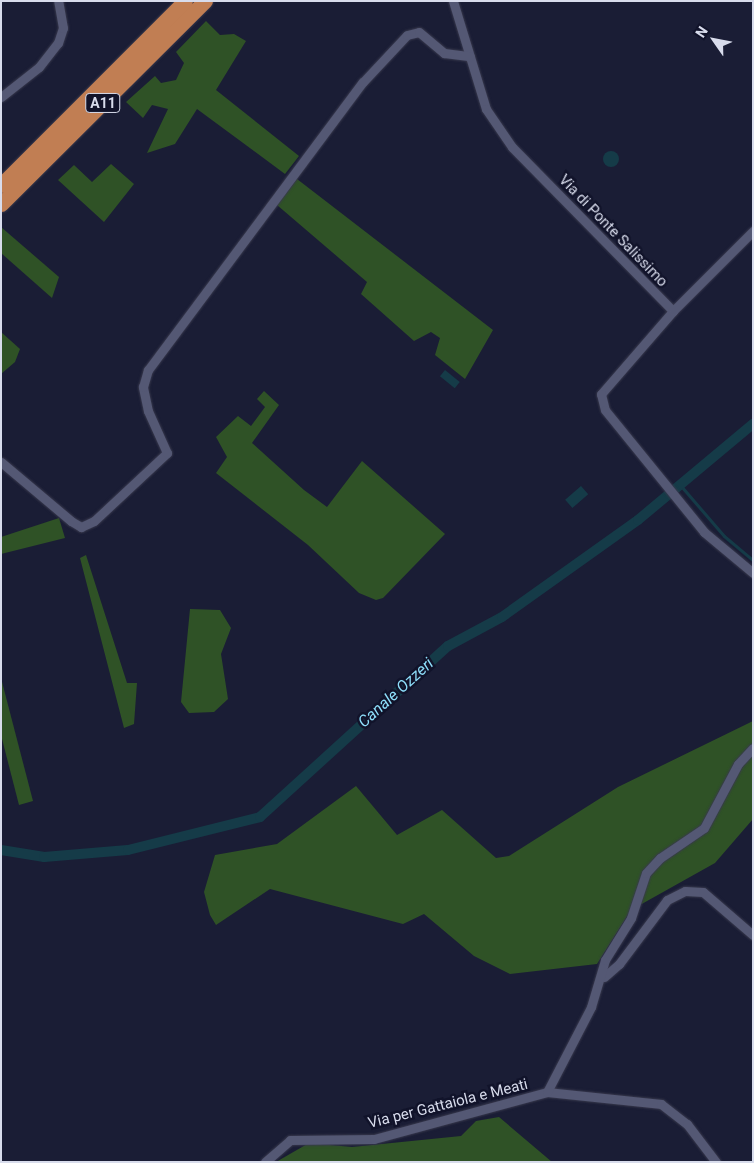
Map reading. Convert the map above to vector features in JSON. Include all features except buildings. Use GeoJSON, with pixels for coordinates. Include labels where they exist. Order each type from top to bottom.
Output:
{"type":"FeatureCollection","features":[{"type":"Feature","properties":{"kind":"highway"},"geometry":{"type":"LineString","coordinates":[[151,35],[180,1]]}},
{"type":"Feature","properties":{"kind":"highway","name":"A11"},"geometry":{"type":"LineString","coordinates":[[1,185],[185,1]]}},
{"type":"Feature","properties":{"kind":"highway","name":"A11"},"geometry":{"type":"LineString","coordinates":[[1,204],[205,1]]}},
{"type":"Feature","properties":{"kind":"street"},"geometry":{"type":"LineString","coordinates":[[1,97],[39,67],[58,43],[63,28],[58,1]]}},
{"type":"Feature","properties":{"kind":"street","name":"Via di Ponte Salissimo"},"geometry":{"type":"LineString","coordinates":[[453,1],[486,109],[512,147],[673,311]]}},
{"type":"Feature","properties":{"kind":"street"},"geometry":{"type":"LineString","coordinates":[[1,462],[71,521],[81,527],[94,520],[166,453],[148,410],[144,387],[148,370],[363,82],[407,36],[419,32],[444,53],[470,56]]}},
{"type":"Feature","properties":{"kind":"street"},"geometry":{"type":"LineString","coordinates":[[753,231],[673,311],[601,394],[605,410],[704,532],[753,573]]}},
{"type":"Feature","properties":{"kind":"street"},"geometry":{"type":"LineString","coordinates":[[604,977],[605,960],[631,918],[646,873],[660,858],[704,828],[738,764],[753,748]]}},
{"type":"Feature","properties":{"kind":"street"},"geometry":{"type":"LineString","coordinates":[[604,977],[667,900],[686,891],[704,892],[753,934]]}},
{"type":"Feature","properties":{"kind":"street","name":"Via per Gattaiola e Meati"},"geometry":{"type":"LineString","coordinates":[[265,1162],[290,1140],[374,1139],[547,1092],[604,977]]}},
{"type":"Feature","properties":{"kind":"street"},"geometry":{"type":"LineString","coordinates":[[547,1092],[661,1104],[686,1124],[716,1162]]}},
{"type":"Feature","properties":{"kind":"green space"},"geometry":{"type":"Polygon","coordinates":[[[206,21],[220,35],[234,34],[246,41],[216,90],[299,156],[285,174],[197,109],[175,144],[147,153],[168,109],[152,105],[143,118],[126,102],[155,76],[161,83],[176,80],[184,63],[176,52],[206,21]]]}},
{"type":"Feature","properties":{"kind":"green space"},"geometry":{"type":"Polygon","coordinates":[[[111,164],[134,184],[104,222],[58,180],[74,165],[92,182],[111,164]]]}},
{"type":"Feature","properties":{"kind":"green space"},"geometry":{"type":"Polygon","coordinates":[[[297,179],[493,330],[465,379],[435,355],[440,338],[431,332],[414,341],[361,294],[367,282],[277,205],[297,179]]]}},
{"type":"Feature","properties":{"kind":"green space"},"geometry":{"type":"Polygon","coordinates":[[[1,227],[59,277],[52,298],[1,253],[1,227]]]}},
{"type":"Feature","properties":{"kind":"green space"},"geometry":{"type":"Polygon","coordinates":[[[1,332],[20,349],[15,362],[1,374],[1,332]]]}},
{"type":"Feature","properties":{"kind":"green space"},"geometry":{"type":"Polygon","coordinates":[[[264,391],[279,405],[252,443],[304,490],[327,507],[362,461],[445,534],[383,598],[376,600],[359,593],[308,545],[216,473],[227,457],[216,437],[238,416],[251,426],[265,407],[257,399],[264,391]]]}},
{"type":"Feature","properties":{"kind":"green space"},"geometry":{"type":"Polygon","coordinates":[[[59,518],[65,538],[1,554],[1,537],[59,518]]]}},
{"type":"Feature","properties":{"kind":"green space"},"geometry":{"type":"Polygon","coordinates":[[[86,555],[127,683],[137,683],[134,724],[124,728],[80,558],[86,555]]]}},
{"type":"Feature","properties":{"kind":"green space"},"geometry":{"type":"Polygon","coordinates":[[[190,609],[220,610],[231,628],[221,654],[228,699],[214,712],[189,713],[181,702],[190,609]]]}},
{"type":"Feature","properties":{"kind":"green space"},"geometry":{"type":"Polygon","coordinates":[[[1,678],[33,801],[19,805],[1,735],[1,678]]]}},
{"type":"Feature","properties":{"kind":"green space"},"geometry":{"type":"Polygon","coordinates":[[[753,721],[753,819],[715,863],[631,910],[597,964],[510,974],[474,956],[424,914],[403,924],[270,889],[216,925],[210,915],[204,892],[215,855],[277,844],[356,786],[397,835],[442,810],[496,858],[509,856],[618,787],[753,721]]]}},
{"type":"Feature","properties":{"kind":"green space"},"geometry":{"type":"Polygon","coordinates":[[[499,1117],[552,1162],[276,1162],[309,1143],[352,1147],[461,1136],[476,1121],[499,1117]]]}},
{"type":"Feature","properties":{"kind":"water"},"geometry":{"type":"Polygon","coordinates":[[[611,151],[617,153],[619,159],[617,165],[611,167],[605,165],[603,159],[605,153],[611,151]]]}},
{"type":"Feature","properties":{"kind":"water"},"geometry":{"type":"Polygon","coordinates":[[[445,370],[460,382],[455,388],[440,376],[445,370]]]}},
{"type":"Feature","properties":{"kind":"water"},"geometry":{"type":"Polygon","coordinates":[[[581,486],[588,494],[572,508],[565,500],[581,486]]]}},
{"type":"Feature","properties":{"kind":"waterway","name":"Canale Ozzeri"},"geometry":{"type":"LineString","coordinates":[[1,850],[44,857],[128,850],[260,817],[448,646],[502,617],[638,520],[753,424]]}},
{"type":"Feature","properties":{"kind":"waterway"},"geometry":{"type":"LineString","coordinates":[[681,486],[724,536],[753,560]]}}]}
